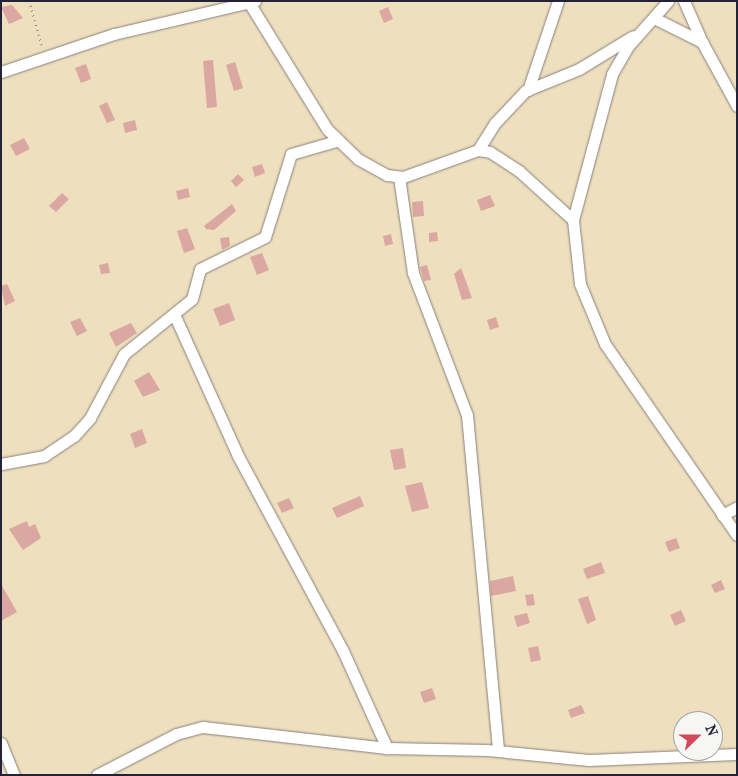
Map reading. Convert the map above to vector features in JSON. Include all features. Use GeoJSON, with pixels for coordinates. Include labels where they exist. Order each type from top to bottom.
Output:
{"type":"FeatureCollection","features":[{"type":"Feature","properties":{"kind":"street"},"geometry":{"type":"LineString","coordinates":[[528,90],[558,1]]}},
{"type":"Feature","properties":{"kind":"street"},"geometry":{"type":"LineString","coordinates":[[668,1],[641,32],[612,74],[573,220],[580,284],[605,344],[737,535]]}},
{"type":"Feature","properties":{"kind":"street"},"geometry":{"type":"LineString","coordinates":[[684,1],[702,42],[737,106]]}},
{"type":"Feature","properties":{"kind":"street"},"geometry":{"type":"LineString","coordinates":[[1,72],[45,59],[114,34],[251,2],[336,141],[374,169],[399,177],[421,174],[478,150],[504,111],[528,90],[579,69],[641,32]]}},
{"type":"Feature","properties":{"kind":"street"},"geometry":{"type":"LineString","coordinates":[[654,18],[702,42]]}},
{"type":"Feature","properties":{"kind":"street"},"geometry":{"type":"LineString","coordinates":[[1,464],[44,456],[74,436],[90,418],[124,354],[192,299],[204,266],[265,237],[291,154],[336,141]]}},
{"type":"Feature","properties":{"kind":"street"},"geometry":{"type":"LineString","coordinates":[[478,150],[507,161],[573,220]]}},
{"type":"Feature","properties":{"kind":"street"},"geometry":{"type":"LineString","coordinates":[[399,177],[413,273],[467,415],[498,751]]}},
{"type":"Feature","properties":{"kind":"street"},"geometry":{"type":"LineString","coordinates":[[174,314],[238,456],[352,668],[387,748]]}},
{"type":"Feature","properties":{"kind":"street"},"geometry":{"type":"LineString","coordinates":[[722,515],[737,507]]}},
{"type":"Feature","properties":{"kind":"street"},"geometry":{"type":"LineString","coordinates":[[97,775],[176,734],[203,727],[387,748],[498,751],[589,760],[737,754]]}},
{"type":"Feature","properties":{"kind":"street"},"geometry":{"type":"LineString","coordinates":[[1,743],[14,775]]}},
{"type":"Feature","properties":{"kind":"path"},"geometry":{"type":"LineString","coordinates":[[29,1],[45,59]]}},
{"type":"Feature","properties":{"kind":"building"},"geometry":{"type":"Polygon","coordinates":[[[12,5],[23,18],[9,24],[1,7],[12,5]]]}},
{"type":"Feature","properties":{"kind":"building"},"geometry":{"type":"Polygon","coordinates":[[[388,7],[393,19],[384,23],[379,11],[388,7]]]}},
{"type":"Feature","properties":{"kind":"building"},"geometry":{"type":"Polygon","coordinates":[[[213,60],[217,107],[207,108],[203,61],[213,60]]]}},
{"type":"Feature","properties":{"kind":"building"},"geometry":{"type":"Polygon","coordinates":[[[235,62],[243,88],[234,91],[226,65],[235,62]]]}},
{"type":"Feature","properties":{"kind":"building"},"geometry":{"type":"Polygon","coordinates":[[[86,64],[91,79],[81,83],[75,68],[86,64]]]}},
{"type":"Feature","properties":{"kind":"building"},"geometry":{"type":"Polygon","coordinates":[[[107,102],[115,120],[107,123],[99,106],[107,102]]]}},
{"type":"Feature","properties":{"kind":"building"},"geometry":{"type":"Polygon","coordinates":[[[135,120],[137,130],[125,133],[123,123],[135,120]]]}},
{"type":"Feature","properties":{"kind":"building"},"geometry":{"type":"Polygon","coordinates":[[[24,138],[30,149],[16,156],[10,145],[24,138]]]}},
{"type":"Feature","properties":{"kind":"building"},"geometry":{"type":"Polygon","coordinates":[[[262,164],[265,173],[255,177],[252,167],[262,164]]]}},
{"type":"Feature","properties":{"kind":"building"},"geometry":{"type":"Polygon","coordinates":[[[238,174],[244,180],[236,187],[231,181],[238,174]]]}},
{"type":"Feature","properties":{"kind":"building"},"geometry":{"type":"Polygon","coordinates":[[[188,188],[190,197],[178,200],[176,191],[188,188]]]}},
{"type":"Feature","properties":{"kind":"building"},"geometry":{"type":"Polygon","coordinates":[[[62,193],[69,199],[56,212],[49,206],[62,193]]]}},
{"type":"Feature","properties":{"kind":"building"},"geometry":{"type":"Polygon","coordinates":[[[490,195],[495,206],[481,211],[477,200],[490,195]]]}},
{"type":"Feature","properties":{"kind":"building"},"geometry":{"type":"Polygon","coordinates":[[[423,201],[424,216],[413,217],[412,202],[423,201]]]}},
{"type":"Feature","properties":{"kind":"building"},"geometry":{"type":"Polygon","coordinates":[[[232,204],[236,211],[214,230],[206,229],[204,226],[232,204]]]}},
{"type":"Feature","properties":{"kind":"building"},"geometry":{"type":"Polygon","coordinates":[[[187,228],[195,249],[184,253],[177,231],[187,228]]]}},
{"type":"Feature","properties":{"kind":"building"},"geometry":{"type":"Polygon","coordinates":[[[437,232],[438,241],[429,242],[429,233],[437,232]]]}},
{"type":"Feature","properties":{"kind":"building"},"geometry":{"type":"Polygon","coordinates":[[[391,234],[393,244],[385,246],[383,236],[391,234]]]}},
{"type":"Feature","properties":{"kind":"building"},"geometry":{"type":"Polygon","coordinates":[[[229,237],[230,246],[222,250],[220,238],[229,237]]]}},
{"type":"Feature","properties":{"kind":"building"},"geometry":{"type":"Polygon","coordinates":[[[262,253],[269,270],[257,275],[250,257],[262,253]]]}},
{"type":"Feature","properties":{"kind":"building"},"geometry":{"type":"Polygon","coordinates":[[[108,263],[110,273],[101,274],[99,265],[108,263]]]}},
{"type":"Feature","properties":{"kind":"building"},"geometry":{"type":"Polygon","coordinates":[[[427,265],[431,280],[424,281],[420,267],[427,265]]]}},
{"type":"Feature","properties":{"kind":"building"},"geometry":{"type":"Polygon","coordinates":[[[461,268],[472,298],[462,300],[454,274],[461,268]]]}},
{"type":"Feature","properties":{"kind":"building"},"geometry":{"type":"Polygon","coordinates":[[[7,284],[15,301],[5,306],[1,286],[7,284]]]}},
{"type":"Feature","properties":{"kind":"building"},"geometry":{"type":"Polygon","coordinates":[[[229,303],[235,320],[220,326],[213,309],[229,303]]]}},
{"type":"Feature","properties":{"kind":"building"},"geometry":{"type":"Polygon","coordinates":[[[496,317],[499,327],[490,330],[487,320],[496,317]]]}},
{"type":"Feature","properties":{"kind":"building"},"geometry":{"type":"Polygon","coordinates":[[[80,318],[87,331],[77,336],[70,322],[80,318]]]}},
{"type":"Feature","properties":{"kind":"building"},"geometry":{"type":"Polygon","coordinates":[[[131,323],[137,333],[116,347],[109,333],[131,323]]]}},
{"type":"Feature","properties":{"kind":"building"},"geometry":{"type":"Polygon","coordinates":[[[149,372],[160,390],[143,397],[134,381],[149,372]]]}},
{"type":"Feature","properties":{"kind":"building"},"geometry":{"type":"Polygon","coordinates":[[[142,429],[147,443],[135,448],[130,434],[142,429]]]}},
{"type":"Feature","properties":{"kind":"building"},"geometry":{"type":"Polygon","coordinates":[[[403,448],[406,468],[394,470],[390,450],[403,448]]]}},
{"type":"Feature","properties":{"kind":"building"},"geometry":{"type":"Polygon","coordinates":[[[422,482],[429,508],[412,512],[405,486],[422,482]]]}},
{"type":"Feature","properties":{"kind":"building"},"geometry":{"type":"Polygon","coordinates":[[[360,496],[364,506],[337,518],[332,508],[360,496]]]}},
{"type":"Feature","properties":{"kind":"building"},"geometry":{"type":"Polygon","coordinates":[[[289,498],[294,508],[282,513],[277,503],[289,498]]]}},
{"type":"Feature","properties":{"kind":"building"},"geometry":{"type":"Polygon","coordinates":[[[27,521],[29,527],[35,524],[41,538],[23,550],[9,529],[27,521]]]}},
{"type":"Feature","properties":{"kind":"building"},"geometry":{"type":"Polygon","coordinates":[[[676,538],[680,548],[669,552],[665,542],[676,538]]]}},
{"type":"Feature","properties":{"kind":"building"},"geometry":{"type":"Polygon","coordinates":[[[601,562],[605,573],[587,579],[583,569],[601,562]]]}},
{"type":"Feature","properties":{"kind":"building"},"geometry":{"type":"Polygon","coordinates":[[[513,576],[516,591],[491,596],[490,581],[513,576]]]}},
{"type":"Feature","properties":{"kind":"building"},"geometry":{"type":"Polygon","coordinates":[[[721,580],[725,589],[715,593],[711,585],[721,580]]]}},
{"type":"Feature","properties":{"kind":"building"},"geometry":{"type":"Polygon","coordinates":[[[1,584],[17,612],[1,621],[1,584]]]}},
{"type":"Feature","properties":{"kind":"building"},"geometry":{"type":"Polygon","coordinates":[[[533,594],[535,605],[527,606],[525,595],[533,594]]]}},
{"type":"Feature","properties":{"kind":"building"},"geometry":{"type":"Polygon","coordinates":[[[588,596],[596,620],[587,624],[578,599],[588,596]]]}},
{"type":"Feature","properties":{"kind":"building"},"geometry":{"type":"Polygon","coordinates":[[[681,610],[686,621],[675,626],[670,615],[681,610]]]}},
{"type":"Feature","properties":{"kind":"building"},"geometry":{"type":"Polygon","coordinates":[[[527,613],[530,623],[517,627],[514,616],[527,613]]]}},
{"type":"Feature","properties":{"kind":"building"},"geometry":{"type":"Polygon","coordinates":[[[538,646],[541,660],[531,662],[528,648],[538,646]]]}},
{"type":"Feature","properties":{"kind":"building"},"geometry":{"type":"Polygon","coordinates":[[[432,688],[436,699],[424,703],[420,692],[432,688]]]}},
{"type":"Feature","properties":{"kind":"building"},"geometry":{"type":"Polygon","coordinates":[[[581,705],[585,713],[571,718],[568,710],[581,705]]]}}]}
